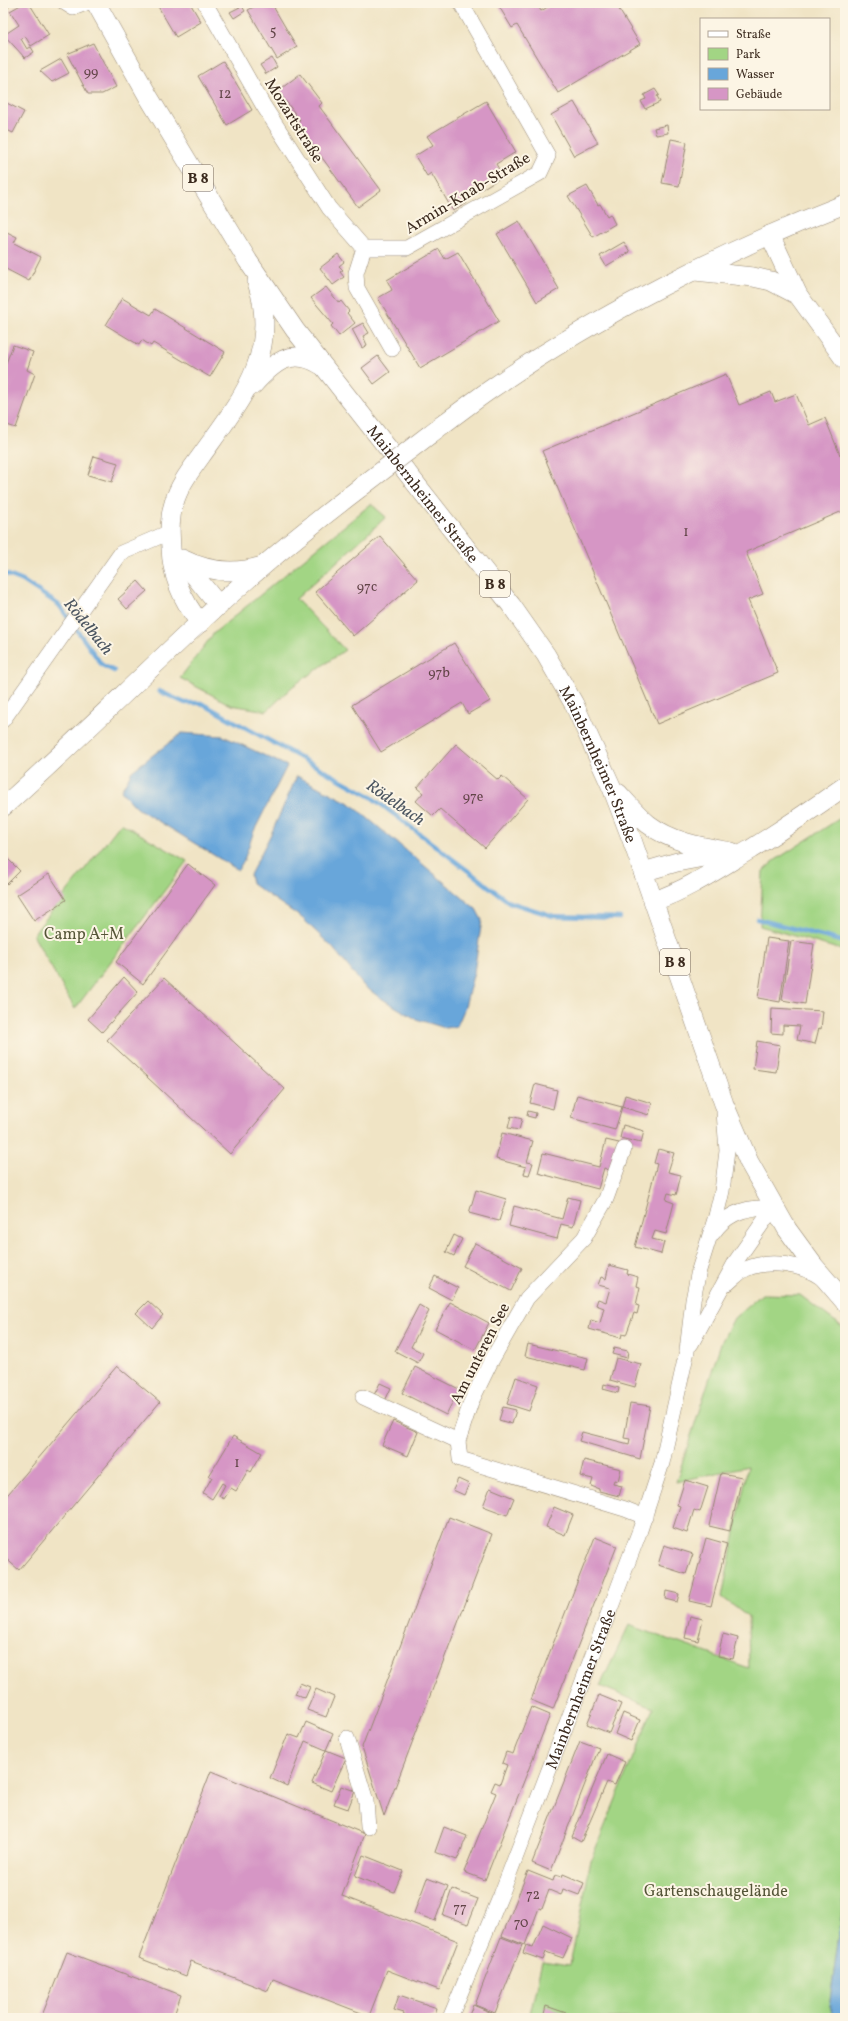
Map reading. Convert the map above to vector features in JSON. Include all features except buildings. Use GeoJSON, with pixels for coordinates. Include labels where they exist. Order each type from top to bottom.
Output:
{"type":"FeatureCollection","features":[{"type":"Feature","properties":{"kind":"main road","name":"Mainbernheimer Straße"},"geometry":{"type":"LineString","coordinates":[[96,3],[148,96],[248,260],[295,330],[501,593],[546,655],[574,704],[612,788],[654,901],[724,1104],[749,1162],[773,1208],[801,1249],[845,1302]]}},
{"type":"Feature","properties":{"kind":"main road"},"geometry":{"type":"LineString","coordinates":[[3,807],[57,760],[200,623],[308,527],[495,386],[620,310],[693,271],[770,235],[845,204]]}},
{"type":"Feature","properties":{"kind":"main road"},"geometry":{"type":"LineString","coordinates":[[770,235],[798,295],[845,360]]}},
{"type":"Feature","properties":{"kind":"main road"},"geometry":{"type":"LineString","coordinates":[[241,399],[254,374],[262,347],[264,332],[263,303],[248,260]]}},
{"type":"Feature","properties":{"kind":"main road"},"geometry":{"type":"LineString","coordinates":[[693,271],[753,277],[770,282],[798,295]]}},
{"type":"Feature","properties":{"kind":"main road"},"geometry":{"type":"LineString","coordinates":[[200,623],[182,596],[174,576],[170,536],[174,501],[186,477],[241,399],[258,379],[280,361],[296,357],[305,358],[322,365]]}},
{"type":"Feature","properties":{"kind":"main road"},"geometry":{"type":"LineString","coordinates":[[170,536],[182,559],[219,606]]}},
{"type":"Feature","properties":{"kind":"main road"},"geometry":{"type":"LineString","coordinates":[[182,559],[205,569],[217,571],[241,571],[265,565]]}},
{"type":"Feature","properties":{"kind":"main road"},"geometry":{"type":"LineString","coordinates":[[654,901],[696,882],[778,833],[845,786]]}},
{"type":"Feature","properties":{"kind":"main road"},"geometry":{"type":"LineString","coordinates":[[612,788],[647,823],[668,836],[691,845],[732,852]]}},
{"type":"Feature","properties":{"kind":"main road"},"geometry":{"type":"LineString","coordinates":[[643,872],[677,862],[752,848]]}},
{"type":"Feature","properties":{"kind":"street"},"geometry":{"type":"LineString","coordinates":[[64,3],[74,8],[86,3]]}},
{"type":"Feature","properties":{"kind":"street","name":"Mozartstraße"},"geometry":{"type":"LineString","coordinates":[[206,3],[263,106],[329,208],[364,248]]}},
{"type":"Feature","properties":{"kind":"street","name":"Armin-Knab-Straße"},"geometry":{"type":"LineString","coordinates":[[364,248],[407,248],[540,173],[546,164],[548,156],[461,3]]}},
{"type":"Feature","properties":{"kind":"street"},"geometry":{"type":"LineString","coordinates":[[364,248],[356,273],[358,288],[392,349]]}},
{"type":"Feature","properties":{"kind":"street"},"geometry":{"type":"LineString","coordinates":[[3,720],[62,640],[121,553],[170,536]]}},
{"type":"Feature","properties":{"kind":"street","name":"Mainbernheimer Straße"},"geometry":{"type":"LineString","coordinates":[[450,2018],[501,1895],[645,1517],[662,1463],[687,1352],[697,1278],[716,1216],[725,1171],[727,1152],[724,1104]]}},
{"type":"Feature","properties":{"kind":"street","name":"Am unteren See"},"geometry":{"type":"LineString","coordinates":[[458,1441],[471,1402],[494,1356],[528,1298],[584,1238],[606,1199],[624,1149]]}},
{"type":"Feature","properties":{"kind":"street","name":"Mainbernheimer Straße"},"geometry":{"type":"LineString","coordinates":[[708,1241],[721,1223],[739,1211],[760,1207],[773,1208]]}},
{"type":"Feature","properties":{"kind":"street","name":"Mainbernheimer Straße"},"geometry":{"type":"LineString","coordinates":[[687,1352],[722,1290],[736,1261],[773,1208]]}},
{"type":"Feature","properties":{"kind":"street","name":"Mainbernheimer Straße"},"geometry":{"type":"LineString","coordinates":[[722,1290],[745,1269],[780,1264],[805,1270],[828,1283]]}},
{"type":"Feature","properties":{"kind":"street"},"geometry":{"type":"LineString","coordinates":[[363,1398],[458,1441],[460,1459],[625,1509],[645,1517]]}},
{"type":"Feature","properties":{"kind":"street"},"geometry":{"type":"LineString","coordinates":[[347,1738],[366,1801],[368,1827]]}},
{"type":"Feature","properties":{"kind":"green space"},"geometry":{"type":"Polygon","coordinates":[[[371,504],[386,517],[296,599],[345,650],[293,686],[267,711],[231,705],[180,678],[214,633],[371,504]]]}},
{"type":"Feature","properties":{"kind":"green space"},"geometry":{"type":"Polygon","coordinates":[[[845,815],[845,951],[760,926],[763,871],[774,861],[845,815]]]}},
{"type":"Feature","properties":{"kind":"green space","name":"Camp A+M"},"geometry":{"type":"Polygon","coordinates":[[[121,823],[187,861],[75,1009],[33,935],[121,823]]]}},
{"type":"Feature","properties":{"kind":"green space","name":"Gartenschaugelände"},"geometry":{"type":"Polygon","coordinates":[[[762,1294],[800,1295],[845,1329],[845,1867],[843,1904],[830,2001],[834,2018],[529,2018],[542,1961],[570,1965],[591,1860],[653,1708],[600,1686],[629,1625],[749,1668],[748,1617],[722,1597],[748,1466],[676,1482],[721,1343],[734,1318],[762,1294]]]}},
{"type":"Feature","properties":{"kind":"water"},"geometry":{"type":"Polygon","coordinates":[[[182,733],[223,736],[287,766],[254,831],[244,860],[238,870],[137,808],[121,791],[132,771],[182,733]]]}},
{"type":"Feature","properties":{"kind":"water"},"geometry":{"type":"Polygon","coordinates":[[[297,776],[351,804],[476,909],[482,920],[474,972],[464,1010],[457,1026],[445,1028],[416,1019],[379,997],[363,985],[333,948],[302,918],[252,884],[250,875],[271,834],[297,776]]]}},
{"type":"Feature","properties":{"kind":"water"},"geometry":{"type":"Polygon","coordinates":[[[845,1867],[845,2018],[834,2018],[830,2001],[843,1904],[845,1867]]]}},
{"type":"Feature","properties":{"kind":"waterway","name":"Rödelbach"},"geometry":{"type":"LineString","coordinates":[[3,573],[23,581],[59,605],[102,665],[114,671]]}},
{"type":"Feature","properties":{"kind":"waterway","name":"Rödelbach"},"geometry":{"type":"LineString","coordinates":[[159,691],[185,703],[201,703],[370,796],[509,902],[553,916],[620,918]]}},
{"type":"Feature","properties":{"kind":"waterway","name":"Rödelbach"},"geometry":{"type":"LineString","coordinates":[[757,919],[845,942]]}}]}
